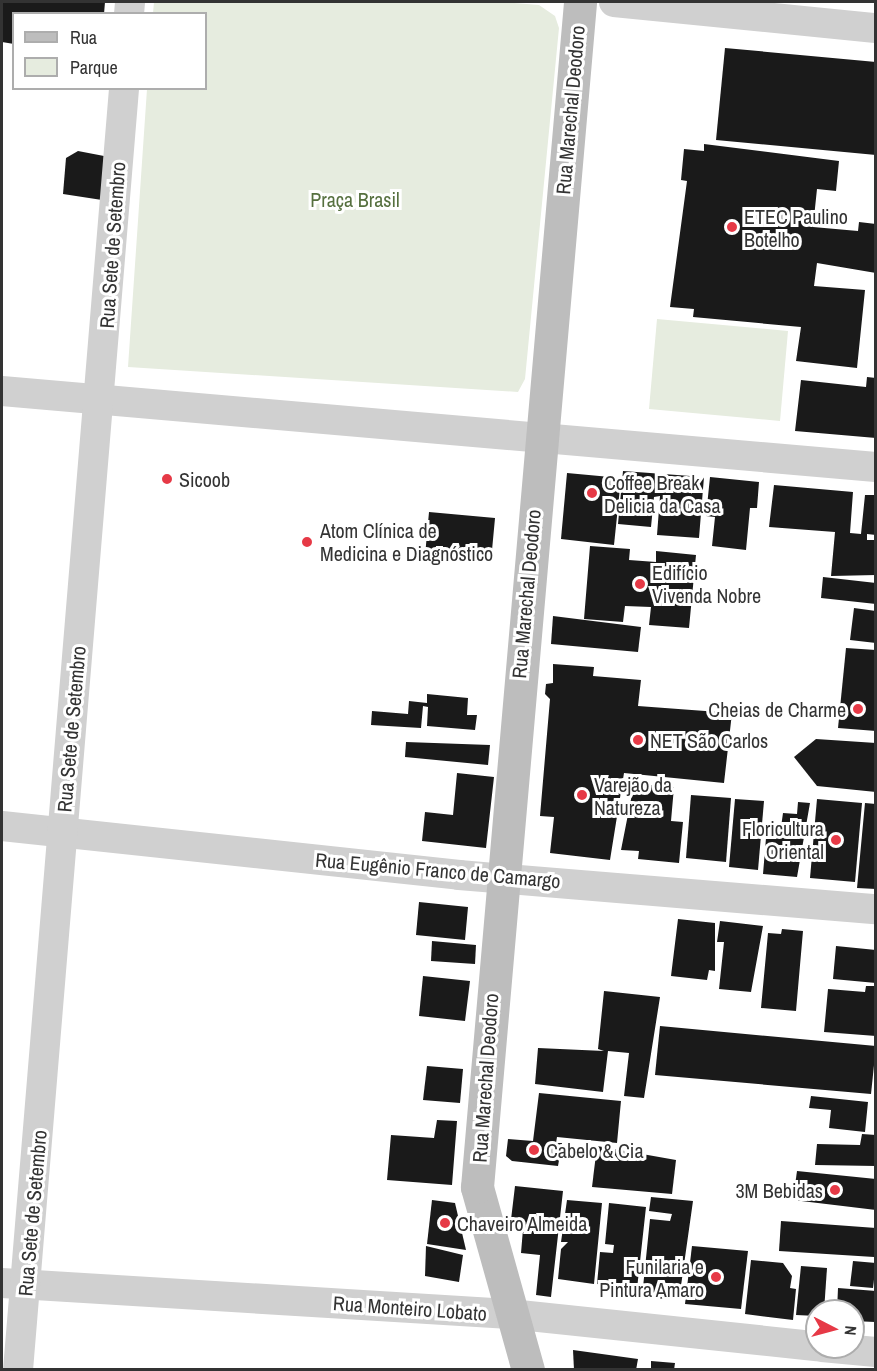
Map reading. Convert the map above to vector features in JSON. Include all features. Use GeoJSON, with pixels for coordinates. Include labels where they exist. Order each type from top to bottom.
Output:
{"type":"FeatureCollection","features":[{"type":"Feature","properties":{"kind":"main road","name":"Rua Marechal Deodoro"},"geometry":{"type":"LineString","coordinates":[[528,1370],[510,1314],[477,1187],[501,879],[580,2]]}},
{"type":"Feature","properties":{"kind":"street"},"geometry":{"type":"LineString","coordinates":[[614,2],[876,28]]}},
{"type":"Feature","properties":{"kind":"street","name":"Rua Sete de Setembro"},"geometry":{"type":"LineString","coordinates":[[18,1370],[14,1284],[62,831],[101,399],[124,90]]}},
{"type":"Feature","properties":{"kind":"street"},"geometry":{"type":"LineString","coordinates":[[2,391],[540,440],[876,467]]}},
{"type":"Feature","properties":{"kind":"street","name":"Rua Eugênio Franco de Camargo"},"geometry":{"type":"LineString","coordinates":[[2,826],[501,879],[876,909]]}},
{"type":"Feature","properties":{"kind":"street","name":"Rua Monteiro Lobato"},"geometry":{"type":"LineString","coordinates":[[14,1284],[510,1314],[805,1346]]}},
{"type":"Feature","properties":{"kind":"green space","name":"Praça Brasil"},"geometry":{"type":"Polygon","coordinates":[[[154,2],[501,2],[539,5],[555,16],[559,28],[525,379],[518,392],[128,367],[147,90],[207,90],[207,12],[153,12],[154,2]]]}},
{"type":"Feature","properties":{"kind":"green space"},"geometry":{"type":"Polygon","coordinates":[[[657,319],[788,331],[780,421],[649,409],[657,319]]]}},
{"type":"Feature","properties":{"kind":"building"},"geometry":{"type":"Polygon","coordinates":[[[2,2],[105,2],[104,12],[12,12],[12,44],[2,42],[2,2]]]}},
{"type":"Feature","properties":{"kind":"building"},"geometry":{"type":"Polygon","coordinates":[[[725,48],[876,62],[876,155],[716,140],[725,48]]]}},
{"type":"Feature","properties":{"kind":"building"},"geometry":{"type":"Polygon","coordinates":[[[704,144],[839,161],[836,191],[817,189],[813,227],[858,231],[859,222],[876,224],[876,273],[817,263],[814,286],[865,290],[857,368],[796,361],[801,327],[693,317],[694,309],[670,307],[687,181],[681,180],[684,149],[704,151],[704,144]]]}},
{"type":"Feature","properties":{"kind":"building"},"geometry":{"type":"Polygon","coordinates":[[[78,151],[104,156],[102,200],[63,194],[66,158],[78,151]]]}},
{"type":"Feature","properties":{"kind":"building"},"geometry":{"type":"Polygon","coordinates":[[[867,377],[876,378],[876,438],[795,431],[801,380],[866,387],[867,377]]]}},
{"type":"Feature","properties":{"kind":"building"},"geometry":{"type":"Polygon","coordinates":[[[623,471],[704,477],[699,538],[657,535],[660,496],[654,497],[651,527],[618,524],[623,471]]]}},
{"type":"Feature","properties":{"kind":"building"},"geometry":{"type":"Polygon","coordinates":[[[567,473],[621,478],[614,545],[561,539],[567,473]]]}},
{"type":"Feature","properties":{"kind":"building"},"geometry":{"type":"Polygon","coordinates":[[[710,477],[759,482],[757,508],[750,508],[746,550],[712,546],[715,517],[706,516],[710,477]]]}},
{"type":"Feature","properties":{"kind":"building"},"geometry":{"type":"Polygon","coordinates":[[[774,485],[853,492],[850,533],[861,534],[865,495],[876,495],[876,535],[867,534],[867,540],[876,540],[876,575],[831,576],[835,532],[769,527],[774,485]]]}},
{"type":"Feature","properties":{"kind":"building"},"geometry":{"type":"Polygon","coordinates":[[[429,512],[495,518],[491,561],[425,556],[429,512]]]}},
{"type":"Feature","properties":{"kind":"building","name":"Edifício Vivenda Nobre"},"geometry":{"type":"Polygon","coordinates":[[[590,546],[630,549],[629,560],[656,562],[656,551],[696,555],[689,628],[649,625],[651,607],[625,606],[623,622],[584,619],[590,546]]]}},
{"type":"Feature","properties":{"kind":"building"},"geometry":{"type":"Polygon","coordinates":[[[823,577],[876,583],[876,604],[821,598],[823,577]]]}},
{"type":"Feature","properties":{"kind":"building"},"geometry":{"type":"Polygon","coordinates":[[[854,608],[876,611],[876,643],[850,640],[854,608]]]}},
{"type":"Feature","properties":{"kind":"building"},"geometry":{"type":"Polygon","coordinates":[[[553,616],[641,627],[638,652],[551,644],[553,616]]]}},
{"type":"Feature","properties":{"kind":"building"},"geometry":{"type":"Polygon","coordinates":[[[846,648],[876,650],[876,731],[838,728],[846,648]]]}},
{"type":"Feature","properties":{"kind":"building"},"geometry":{"type":"Polygon","coordinates":[[[553,664],[594,667],[593,676],[641,680],[638,706],[732,713],[724,783],[624,773],[610,860],[550,853],[554,817],[540,816],[550,699],[545,694],[546,684],[553,683],[553,664]]]}},
{"type":"Feature","properties":{"kind":"building"},"geometry":{"type":"Polygon","coordinates":[[[427,694],[468,698],[467,715],[477,715],[475,730],[427,726],[428,707],[423,706],[421,728],[371,725],[372,711],[408,714],[409,701],[427,703],[427,694]]]}},
{"type":"Feature","properties":{"kind":"building"},"geometry":{"type":"Polygon","coordinates":[[[816,739],[876,743],[876,792],[817,786],[794,757],[816,739]]]}},
{"type":"Feature","properties":{"kind":"building"},"geometry":{"type":"Polygon","coordinates":[[[406,742],[490,745],[488,765],[405,757],[406,742]]]}},
{"type":"Feature","properties":{"kind":"building"},"geometry":{"type":"Polygon","coordinates":[[[457,773],[494,777],[486,848],[422,841],[425,812],[453,815],[457,773]]]}},
{"type":"Feature","properties":{"kind":"building"},"geometry":{"type":"Polygon","coordinates":[[[634,784],[674,787],[671,821],[683,822],[679,863],[638,859],[639,851],[621,850],[634,784]]]}},
{"type":"Feature","properties":{"kind":"building"},"geometry":{"type":"Polygon","coordinates":[[[691,795],[731,798],[726,862],[686,858],[691,795]]]}},
{"type":"Feature","properties":{"kind":"building"},"geometry":{"type":"Polygon","coordinates":[[[735,799],[764,801],[758,870],[729,867],[735,799]]]}},
{"type":"Feature","properties":{"kind":"building","name":"Floricultura Oriental"},"geometry":{"type":"Polygon","coordinates":[[[817,799],[862,803],[855,882],[810,878],[817,799]]]}},
{"type":"Feature","properties":{"kind":"building"},"geometry":{"type":"Polygon","coordinates":[[[798,802],[810,803],[797,877],[763,874],[767,826],[781,827],[783,813],[797,814],[798,802]]]}},
{"type":"Feature","properties":{"kind":"building"},"geometry":{"type":"Polygon","coordinates":[[[865,803],[876,804],[876,889],[857,888],[865,803]]]}},
{"type":"Feature","properties":{"kind":"building"},"geometry":{"type":"Polygon","coordinates":[[[419,902],[468,907],[465,940],[416,935],[419,902]]]}},
{"type":"Feature","properties":{"kind":"building"},"geometry":{"type":"Polygon","coordinates":[[[678,919],[715,923],[715,971],[709,970],[707,980],[671,976],[678,919]]]}},
{"type":"Feature","properties":{"kind":"building"},"geometry":{"type":"Polygon","coordinates":[[[720,921],[763,926],[751,992],[719,989],[724,942],[717,942],[720,921]]]}},
{"type":"Feature","properties":{"kind":"building"},"geometry":{"type":"Polygon","coordinates":[[[782,929],[803,931],[796,1011],[761,1008],[768,933],[781,934],[782,929]]]}},
{"type":"Feature","properties":{"kind":"building"},"geometry":{"type":"Polygon","coordinates":[[[432,941],[476,945],[475,964],[431,961],[432,941]]]}},
{"type":"Feature","properties":{"kind":"building"},"geometry":{"type":"Polygon","coordinates":[[[836,946],[876,950],[876,983],[833,979],[836,946]]]}},
{"type":"Feature","properties":{"kind":"building"},"geometry":{"type":"Polygon","coordinates":[[[423,976],[470,981],[465,1021],[419,1016],[423,976]]]}},
{"type":"Feature","properties":{"kind":"building"},"geometry":{"type":"Polygon","coordinates":[[[866,986],[876,986],[876,1036],[824,1032],[828,989],[865,992],[866,986]]]}},
{"type":"Feature","properties":{"kind":"building"},"geometry":{"type":"Polygon","coordinates":[[[604,991],[660,997],[644,1098],[624,1096],[629,1053],[608,1051],[603,1092],[535,1084],[538,1048],[604,1051],[598,1049],[604,991]]]}},
{"type":"Feature","properties":{"kind":"building"},"geometry":{"type":"Polygon","coordinates":[[[660,1026],[876,1046],[871,1094],[655,1075],[660,1026]]]}},
{"type":"Feature","properties":{"kind":"building"},"geometry":{"type":"Polygon","coordinates":[[[427,1066],[463,1069],[460,1103],[423,1100],[427,1066]]]}},
{"type":"Feature","properties":{"kind":"building"},"geometry":{"type":"Polygon","coordinates":[[[539,1093],[621,1101],[617,1143],[557,1137],[556,1143],[562,1143],[558,1166],[512,1161],[506,1156],[508,1139],[533,1141],[539,1093]]]}},
{"type":"Feature","properties":{"kind":"building"},"geometry":{"type":"Polygon","coordinates":[[[811,1096],[868,1102],[865,1132],[829,1128],[831,1110],[809,1108],[811,1096]]]}},
{"type":"Feature","properties":{"kind":"building"},"geometry":{"type":"Polygon","coordinates":[[[437,1120],[457,1121],[452,1185],[387,1180],[391,1135],[434,1138],[437,1120]]]}},
{"type":"Feature","properties":{"kind":"building"},"geometry":{"type":"Polygon","coordinates":[[[862,1134],[876,1135],[876,1166],[815,1165],[817,1144],[860,1145],[862,1134]]]}},
{"type":"Feature","properties":{"kind":"building"},"geometry":{"type":"Polygon","coordinates":[[[597,1146],[676,1160],[672,1194],[592,1187],[597,1146]]]}},
{"type":"Feature","properties":{"kind":"building","name":"3M Bebidas"},"geometry":{"type":"Polygon","coordinates":[[[797,1171],[876,1179],[876,1210],[793,1200],[797,1171]]]}},
{"type":"Feature","properties":{"kind":"building"},"geometry":{"type":"Polygon","coordinates":[[[515,1186],[563,1191],[551,1297],[536,1295],[540,1255],[521,1253],[523,1229],[510,1228],[515,1186]]]}},
{"type":"Feature","properties":{"kind":"building"},"geometry":{"type":"Polygon","coordinates":[[[651,1197],[693,1201],[679,1300],[642,1297],[650,1219],[670,1221],[672,1214],[649,1211],[651,1197]]]}},
{"type":"Feature","properties":{"kind":"building","name":"Chaveiro Almeida"},"geometry":{"type":"Polygon","coordinates":[[[432,1200],[455,1203],[466,1250],[427,1244],[432,1200]]]}},
{"type":"Feature","properties":{"kind":"building"},"geometry":{"type":"Polygon","coordinates":[[[567,1200],[602,1203],[594,1284],[558,1279],[561,1249],[568,1242],[561,1242],[567,1200]]]}},
{"type":"Feature","properties":{"kind":"building"},"geometry":{"type":"Polygon","coordinates":[[[609,1203],[646,1207],[637,1289],[597,1284],[600,1252],[613,1253],[614,1245],[605,1244],[609,1203]]]}},
{"type":"Feature","properties":{"kind":"building"},"geometry":{"type":"Polygon","coordinates":[[[781,1221],[876,1228],[874,1257],[779,1251],[781,1221]]]}},
{"type":"Feature","properties":{"kind":"building"},"geometry":{"type":"Polygon","coordinates":[[[426,1246],[463,1255],[459,1282],[425,1276],[426,1246]]]}},
{"type":"Feature","properties":{"kind":"building","name":"Funilaria e Pintura Amaro"},"geometry":{"type":"Polygon","coordinates":[[[692,1246],[748,1251],[741,1309],[685,1304],[692,1246]]]}},
{"type":"Feature","properties":{"kind":"building"},"geometry":{"type":"Polygon","coordinates":[[[751,1260],[783,1263],[792,1276],[790,1288],[796,1289],[793,1320],[745,1314],[751,1260]]]}},
{"type":"Feature","properties":{"kind":"building"},"geometry":{"type":"Polygon","coordinates":[[[853,1261],[876,1263],[873,1288],[850,1286],[853,1261]]]}},
{"type":"Feature","properties":{"kind":"building"},"geometry":{"type":"Polygon","coordinates":[[[801,1266],[827,1268],[825,1299],[805,1299],[805,1315],[796,1315],[801,1266]]]}},
{"type":"Feature","properties":{"kind":"building"},"geometry":{"type":"Polygon","coordinates":[[[838,1288],[876,1291],[875,1322],[865,1322],[865,1299],[838,1299],[838,1288]]]}},
{"type":"Feature","properties":{"kind":"building"},"geometry":{"type":"Polygon","coordinates":[[[573,1350],[638,1359],[636,1370],[574,1370],[573,1350]]]}},
{"type":"Feature","properties":{"kind":"building"},"geometry":{"type":"Polygon","coordinates":[[[651,1361],[675,1363],[674,1370],[651,1370],[651,1361]]]}},
{"type":"Feature","properties":{"kind":"place","name":"ETEC Paulino Botelho"},"geometry":{"type":"Point","coordinates":[732,227]}},
{"type":"Feature","properties":{"kind":"place","name":"Sicoob"},"geometry":{"type":"Point","coordinates":[167,479]}},
{"type":"Feature","properties":{"kind":"place","name":"Coffee Break Delicia da Casa"},"geometry":{"type":"Point","coordinates":[592,493]}},
{"type":"Feature","properties":{"kind":"place","name":"Atom Clínica de Medicina e Diagnóstico"},"geometry":{"type":"Point","coordinates":[307,542]}},
{"type":"Feature","properties":{"kind":"place","name":"Edifício Vivenda Nobre"},"geometry":{"type":"Point","coordinates":[640,584]}},
{"type":"Feature","properties":{"kind":"place","name":"Cheias de Charme"},"geometry":{"type":"Point","coordinates":[858,709]}},
{"type":"Feature","properties":{"kind":"place","name":"NET São Carlos"},"geometry":{"type":"Point","coordinates":[638,740]}},
{"type":"Feature","properties":{"kind":"place","name":"Varejão da Natureza"},"geometry":{"type":"Point","coordinates":[582,795]}},
{"type":"Feature","properties":{"kind":"place","name":"Floricultura Oriental"},"geometry":{"type":"Point","coordinates":[836,840]}},
{"type":"Feature","properties":{"kind":"place","name":"Cabelo & Cia"},"geometry":{"type":"Point","coordinates":[534,1150]}},
{"type":"Feature","properties":{"kind":"place","name":"3M Bebidas"},"geometry":{"type":"Point","coordinates":[835,1190]}},
{"type":"Feature","properties":{"kind":"place","name":"Chaveiro Almeida"},"geometry":{"type":"Point","coordinates":[445,1223]}},
{"type":"Feature","properties":{"kind":"place","name":"Funilaria e Pintura Amaro"},"geometry":{"type":"Point","coordinates":[716,1277]}}]}
